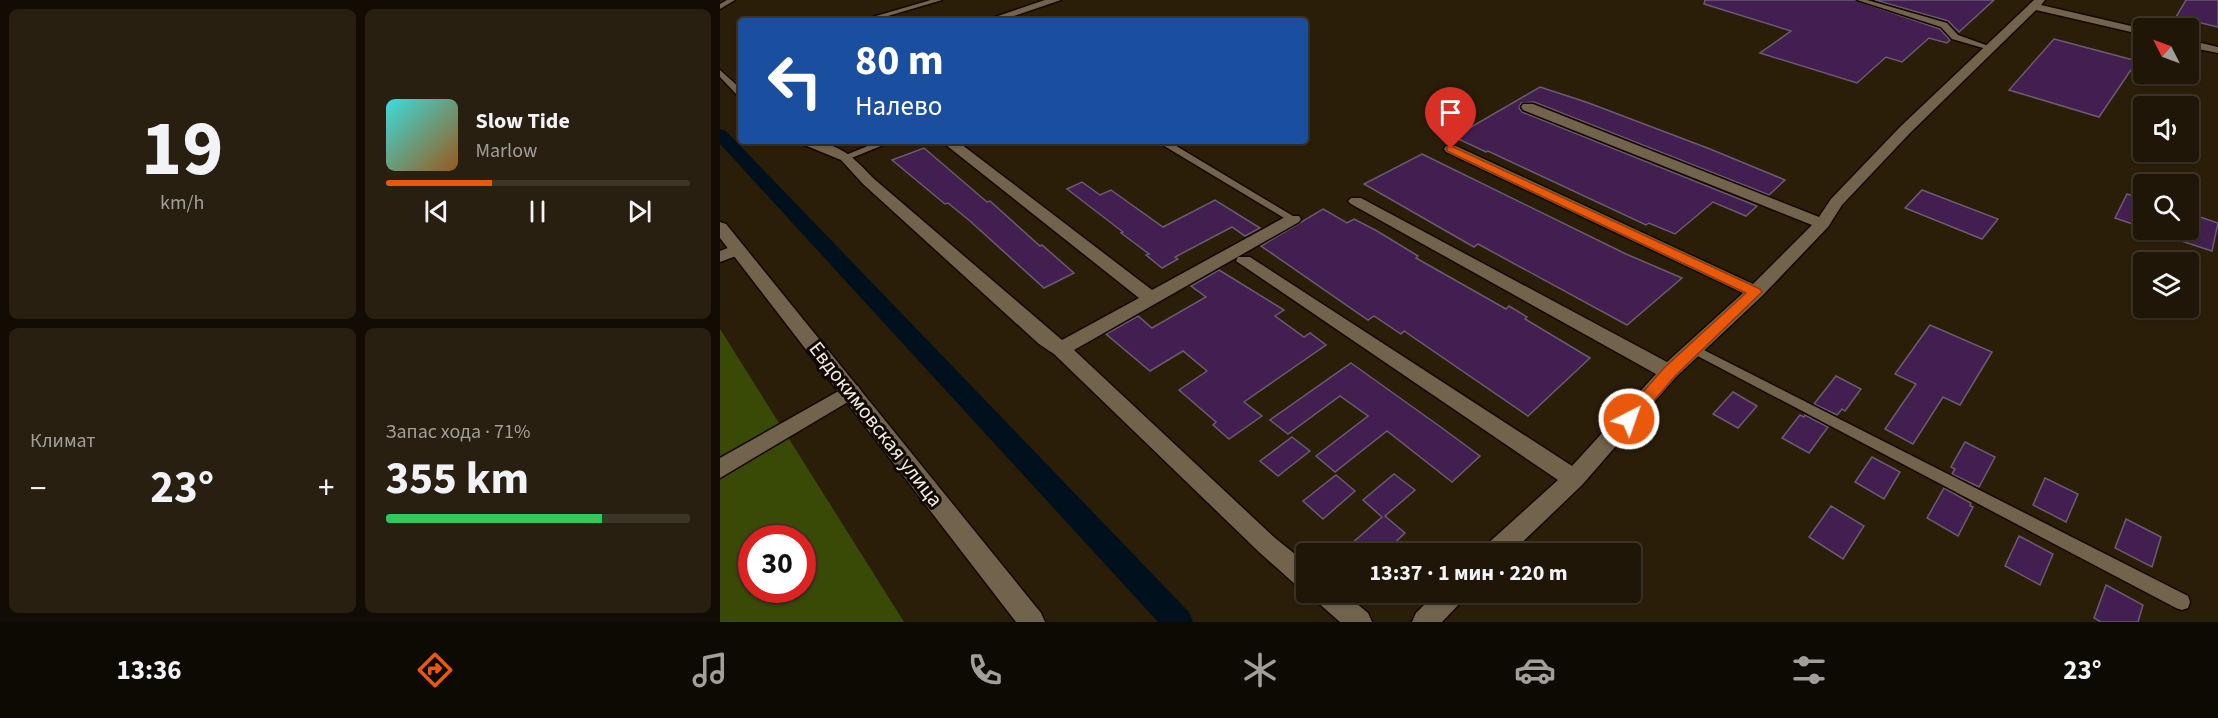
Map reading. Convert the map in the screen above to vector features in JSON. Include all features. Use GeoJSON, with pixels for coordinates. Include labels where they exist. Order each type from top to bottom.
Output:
{"type":"FeatureCollection","features":[{"type":"Feature","properties":{"kind":"street"},"geometry":{"type":"LineString","coordinates":[[998,18],[1056,0]]}},
{"type":"Feature","properties":{"kind":"street"},"geometry":{"type":"LineString","coordinates":[[1505,543],[1574,479],[1670,372],[1756,292],[1822,224],[1836,202],[1959,75],[2037,3],[2133,29]]}},
{"type":"Feature","properties":{"kind":"street"},"geometry":{"type":"LineString","coordinates":[[2199,46],[2218,50]]}},
{"type":"Feature","properties":{"kind":"street"},"geometry":{"type":"LineString","coordinates":[[1528,107],[1822,224]]}},
{"type":"Feature","properties":{"kind":"street"},"geometry":{"type":"LineString","coordinates":[[814,144],[846,157],[868,181],[1046,339],[1061,349],[1258,537],[1296,569]]}},
{"type":"Feature","properties":{"kind":"street"},"geometry":{"type":"LineString","coordinates":[[952,144],[1152,298]]}},
{"type":"Feature","properties":{"kind":"street"},"geometry":{"type":"LineString","coordinates":[[1451,149],[1756,292]]}},
{"type":"Feature","properties":{"kind":"street"},"geometry":{"type":"LineString","coordinates":[[1356,201],[1670,372]]}},
{"type":"Feature","properties":{"kind":"street"},"geometry":{"type":"LineString","coordinates":[[1061,349],[1293,219]]}},
{"type":"Feature","properties":{"kind":"street","name":"Евдокимовская улица"},"geometry":{"type":"LineString","coordinates":[[720,227],[729,253],[851,391],[1032,622]]}},
{"type":"Feature","properties":{"kind":"street"},"geometry":{"type":"LineString","coordinates":[[1244,261],[1574,479]]}},
{"type":"Feature","properties":{"kind":"street"},"geometry":{"type":"LineString","coordinates":[[720,469],[851,391]]}},
{"type":"Feature","properties":{"kind":"street"},"geometry":{"type":"LineString","coordinates":[[1337,603],[1359,622]]}},
{"type":"Feature","properties":{"kind":"street"},"geometry":{"type":"LineString","coordinates":[[1425,622],[1443,603]]}},
{"type":"Feature","properties":{"kind":"lane"},"geometry":{"type":"LineString","coordinates":[[720,7],[732,0]]}},
{"type":"Feature","properties":{"kind":"lane"},"geometry":{"type":"LineString","coordinates":[[874,18],[939,0]]}},
{"type":"Feature","properties":{"kind":"lane"},"geometry":{"type":"LineString","coordinates":[[1860,0],[1944,25],[1955,37],[1990,48]]}},
{"type":"Feature","properties":{"kind":"lane"},"geometry":{"type":"LineString","coordinates":[[720,72],[738,91]]}},
{"type":"Feature","properties":{"kind":"lane"},"geometry":{"type":"LineString","coordinates":[[846,157],[880,144]]}},
{"type":"Feature","properties":{"kind":"lane"},"geometry":{"type":"LineString","coordinates":[[1166,144],[1293,219]]}},
{"type":"Feature","properties":{"kind":"lane"},"geometry":{"type":"LineString","coordinates":[[1694,349],[2182,602]]}},
{"type":"Feature","properties":{"kind":"green space"},"geometry":{"type":"Polygon","coordinates":[[[720,329],[904,622],[720,622],[720,329]]]}},
{"type":"Feature","properties":{"kind":"building"},"geometry":{"type":"Polygon","coordinates":[[[1705,0],[1855,0],[1940,29],[1950,40],[1947,43],[1929,38],[1902,62],[1886,57],[1857,83],[1760,53],[1791,31],[1704,4],[1705,0]]]}},
{"type":"Feature","properties":{"kind":"building"},"geometry":{"type":"Polygon","coordinates":[[[1875,0],[1994,0],[1959,32],[1948,21],[1875,0]]]}},
{"type":"Feature","properties":{"kind":"building"},"geometry":{"type":"Polygon","coordinates":[[[2186,0],[2218,0],[2218,27],[2199,22],[2199,18],[2176,17],[2186,0]]]}},
{"type":"Feature","properties":{"kind":"building"},"geometry":{"type":"Polygon","coordinates":[[[2054,39],[2133,60],[2133,67],[2099,117],[2009,90],[2054,39]]]}},
{"type":"Feature","properties":{"kind":"building"},"geometry":{"type":"Polygon","coordinates":[[[1540,87],[1710,149],[1785,180],[1769,195],[1534,102],[1521,103],[1519,108],[1522,112],[1757,206],[1746,216],[1713,202],[1675,234],[1649,223],[1646,225],[1454,137],[1540,87]]]}},
{"type":"Feature","properties":{"kind":"building"},"geometry":{"type":"Polygon","coordinates":[[[924,148],[1074,273],[1044,288],[970,221],[948,203],[945,204],[892,160],[924,148]]]}},
{"type":"Feature","properties":{"kind":"building"},"geometry":{"type":"Polygon","coordinates":[[[1422,154],[1626,254],[1682,278],[1627,325],[1478,244],[1474,247],[1364,184],[1422,154]]]}},
{"type":"Feature","properties":{"kind":"building"},"geometry":{"type":"Polygon","coordinates":[[[1082,182],[1100,195],[1111,190],[1163,227],[1215,200],[1260,228],[1245,236],[1232,227],[1175,257],[1178,259],[1162,268],[1146,255],[1149,254],[1121,233],[1123,232],[1067,189],[1082,182]]]}},
{"type":"Feature","properties":{"kind":"building"},"geometry":{"type":"Polygon","coordinates":[[[1922,190],[1998,219],[1982,239],[1905,208],[1922,190]]]}},
{"type":"Feature","properties":{"kind":"building"},"geometry":{"type":"Polygon","coordinates":[[[2127,194],[2133,196],[2133,224],[2115,218],[2127,194]]]}},
{"type":"Feature","properties":{"kind":"building"},"geometry":{"type":"Polygon","coordinates":[[[1323,209],[1347,223],[1354,219],[1377,231],[1418,256],[1416,258],[1506,309],[1509,306],[1527,317],[1525,319],[1590,358],[1528,416],[1404,331],[1401,334],[1374,316],[1368,320],[1261,246],[1323,209]]]}},
{"type":"Feature","properties":{"kind":"building"},"geometry":{"type":"Polygon","coordinates":[[[2199,217],[2218,223],[2212,251],[2178,240],[2199,240],[2199,217]]]}},
{"type":"Feature","properties":{"kind":"building"},"geometry":{"type":"Polygon","coordinates":[[[1219,270],[1284,310],[1275,316],[1304,337],[1310,333],[1326,345],[1244,402],[1262,416],[1229,439],[1213,425],[1216,422],[1179,390],[1207,371],[1183,351],[1150,371],[1106,334],[1138,316],[1152,328],[1206,297],[1191,286],[1219,270]]]}},
{"type":"Feature","properties":{"kind":"building"},"geometry":{"type":"Polygon","coordinates":[[[1930,325],[1992,352],[1960,405],[1943,397],[1913,444],[1885,429],[1916,384],[1895,374],[1930,325]]]}},
{"type":"Feature","properties":{"kind":"building"},"geometry":{"type":"Polygon","coordinates":[[[1351,363],[1480,456],[1452,482],[1387,431],[1335,472],[1316,456],[1368,416],[1340,396],[1288,434],[1270,420],[1351,363]]]}},
{"type":"Feature","properties":{"kind":"building"},"geometry":{"type":"Polygon","coordinates":[[[1836,376],[1861,389],[1845,411],[1842,409],[1837,415],[1814,404],[1836,376]]]}},
{"type":"Feature","properties":{"kind":"building"},"geometry":{"type":"Polygon","coordinates":[[[1733,392],[1757,406],[1738,428],[1713,414],[1733,392]]]}},
{"type":"Feature","properties":{"kind":"building"},"geometry":{"type":"Polygon","coordinates":[[[1800,415],[1804,417],[1805,415],[1828,427],[1809,453],[1782,438],[1800,415]]]}},
{"type":"Feature","properties":{"kind":"building"},"geometry":{"type":"Polygon","coordinates":[[[1292,437],[1310,451],[1278,476],[1260,461],[1292,437]]]}},
{"type":"Feature","properties":{"kind":"building"},"geometry":{"type":"Polygon","coordinates":[[[1965,442],[1995,457],[1979,487],[1952,474],[1955,469],[1951,467],[1965,442]]]}},
{"type":"Feature","properties":{"kind":"building"},"geometry":{"type":"Polygon","coordinates":[[[1872,457],[1900,472],[1884,499],[1855,482],[1872,457]]]}},
{"type":"Feature","properties":{"kind":"building"},"geometry":{"type":"Polygon","coordinates":[[[1394,474],[1415,490],[1385,516],[1405,533],[1395,543],[1352,543],[1382,517],[1363,500],[1394,474]]]}},
{"type":"Feature","properties":{"kind":"building"},"geometry":{"type":"Polygon","coordinates":[[[1336,475],[1355,491],[1323,519],[1303,501],[1336,475]]]}},
{"type":"Feature","properties":{"kind":"building"},"geometry":{"type":"Polygon","coordinates":[[[2045,478],[2078,494],[2066,522],[2033,505],[2045,478]]]}},
{"type":"Feature","properties":{"kind":"building"},"geometry":{"type":"Polygon","coordinates":[[[1944,488],[1971,503],[1970,506],[1973,507],[1958,536],[1927,518],[1944,488]]]}},
{"type":"Feature","properties":{"kind":"building"},"geometry":{"type":"Polygon","coordinates":[[[1831,506],[1864,526],[1843,559],[1809,537],[1831,506]]]}},
{"type":"Feature","properties":{"kind":"building"},"geometry":{"type":"Polygon","coordinates":[[[2126,519],[2161,537],[2152,567],[2115,548],[2126,519]]]}},
{"type":"Feature","properties":{"kind":"building"},"geometry":{"type":"Polygon","coordinates":[[[2019,536],[2053,554],[2040,585],[2005,566],[2019,536]]]}},
{"type":"Feature","properties":{"kind":"building"},"geometry":{"type":"Polygon","coordinates":[[[2106,585],[2143,605],[2138,622],[2101,622],[2094,618],[2106,585]]]}},
{"type":"Feature","properties":{"kind":"waterway"},"geometry":{"type":"LineString","coordinates":[[720,134],[1178,622]]}},
{"type":"Feature","properties":{"kind":"route"},"geometry":{"type":"LineString","coordinates":[[1451,149],[1756,292],[1670,372],[1629,419]]}}]}
